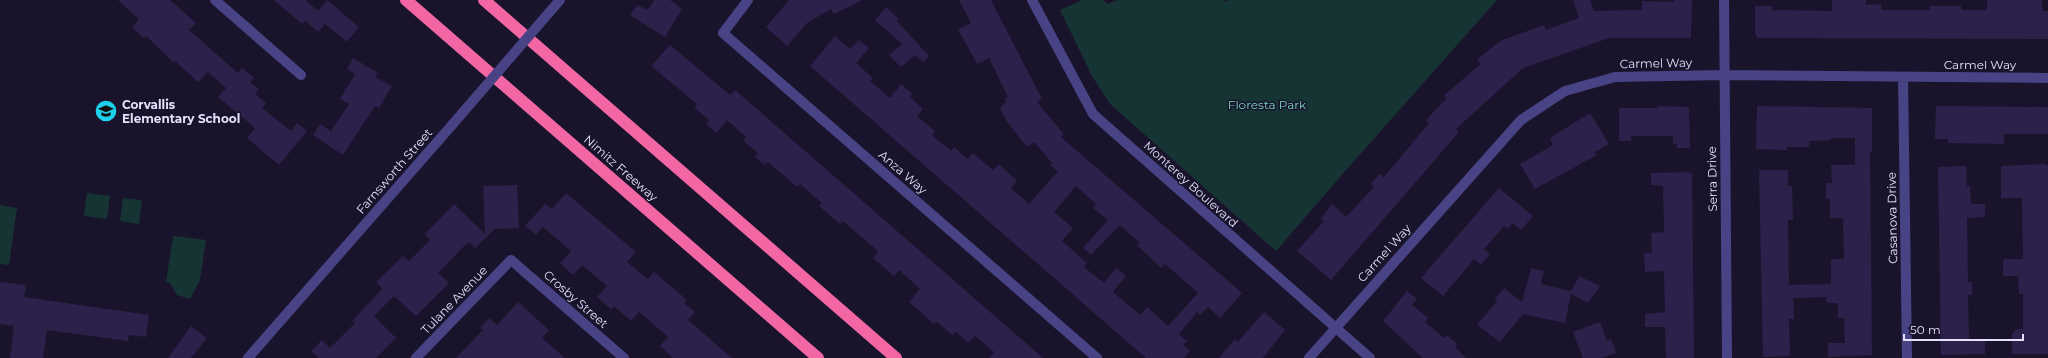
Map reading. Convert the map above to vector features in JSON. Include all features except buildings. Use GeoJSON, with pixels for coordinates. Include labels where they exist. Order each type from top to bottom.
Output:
{"type":"FeatureCollection","features":[{"type":"Feature","properties":{"kind":"highway","name":"Nimitz Freeway"},"geometry":{"type":"LineString","coordinates":[[406,0],[818,358]]}},
{"type":"Feature","properties":{"kind":"highway"},"geometry":{"type":"LineString","coordinates":[[484,0],[896,358]]}},
{"type":"Feature","properties":{"kind":"street"},"geometry":{"type":"LineString","coordinates":[[215,0],[301,75]]}},
{"type":"Feature","properties":{"kind":"street","name":"Farnsworth Street"},"geometry":{"type":"LineString","coordinates":[[248,358],[560,0]]}},
{"type":"Feature","properties":{"kind":"street","name":"Anza Way"},"geometry":{"type":"LineString","coordinates":[[748,0],[723,33],[1097,358]]}},
{"type":"Feature","properties":{"kind":"street","name":"Monterey Boulevard"},"geometry":{"type":"LineString","coordinates":[[1032,0],[1093,114],[1334,328],[1370,358]]}},
{"type":"Feature","properties":{"kind":"street","name":"Serra Drive"},"geometry":{"type":"LineString","coordinates":[[1724,0],[1727,358]]}},
{"type":"Feature","properties":{"kind":"street","name":"Carmel Way"},"geometry":{"type":"LineString","coordinates":[[1309,358],[1334,328],[1521,120],[1566,91],[1614,77],[1724,75],[2048,78]]}},
{"type":"Feature","properties":{"kind":"street","name":"Casanova Drive"},"geometry":{"type":"LineString","coordinates":[[1903,77],[1907,358]]}},
{"type":"Feature","properties":{"kind":"street","name":"Tulane Avenue"},"geometry":{"type":"LineString","coordinates":[[416,358],[511,260]]}},
{"type":"Feature","properties":{"kind":"street","name":"Crosby Street"},"geometry":{"type":"LineString","coordinates":[[511,260],[624,358]]}},
{"type":"Feature","properties":{"kind":"green space","name":"Floresta Park"},"geometry":{"type":"Polygon","coordinates":[[[1082,0],[1103,0],[1108,4],[1117,0],[1224,0],[1225,2],[1228,0],[1497,0],[1276,251],[1110,104],[1092,76],[1060,10],[1082,0]]]}},
{"type":"Feature","properties":{"kind":"green space"},"geometry":{"type":"Polygon","coordinates":[[[87,193],[110,196],[107,219],[84,216],[87,193]]]}},
{"type":"Feature","properties":{"kind":"green space"},"geometry":{"type":"Polygon","coordinates":[[[123,198],[142,200],[139,224],[120,221],[123,198]]]}},
{"type":"Feature","properties":{"kind":"green space"},"geometry":{"type":"Polygon","coordinates":[[[0,205],[17,208],[9,265],[0,264],[0,205]]]}},
{"type":"Feature","properties":{"kind":"green space"},"geometry":{"type":"Polygon","coordinates":[[[173,236],[206,240],[200,280],[190,299],[177,295],[170,283],[166,282],[173,236]]]}},
{"type":"Feature","properties":{"kind":"place","name":"Corvallis Elementary School"},"geometry":{"type":"Point","coordinates":[106,111]}}]}
